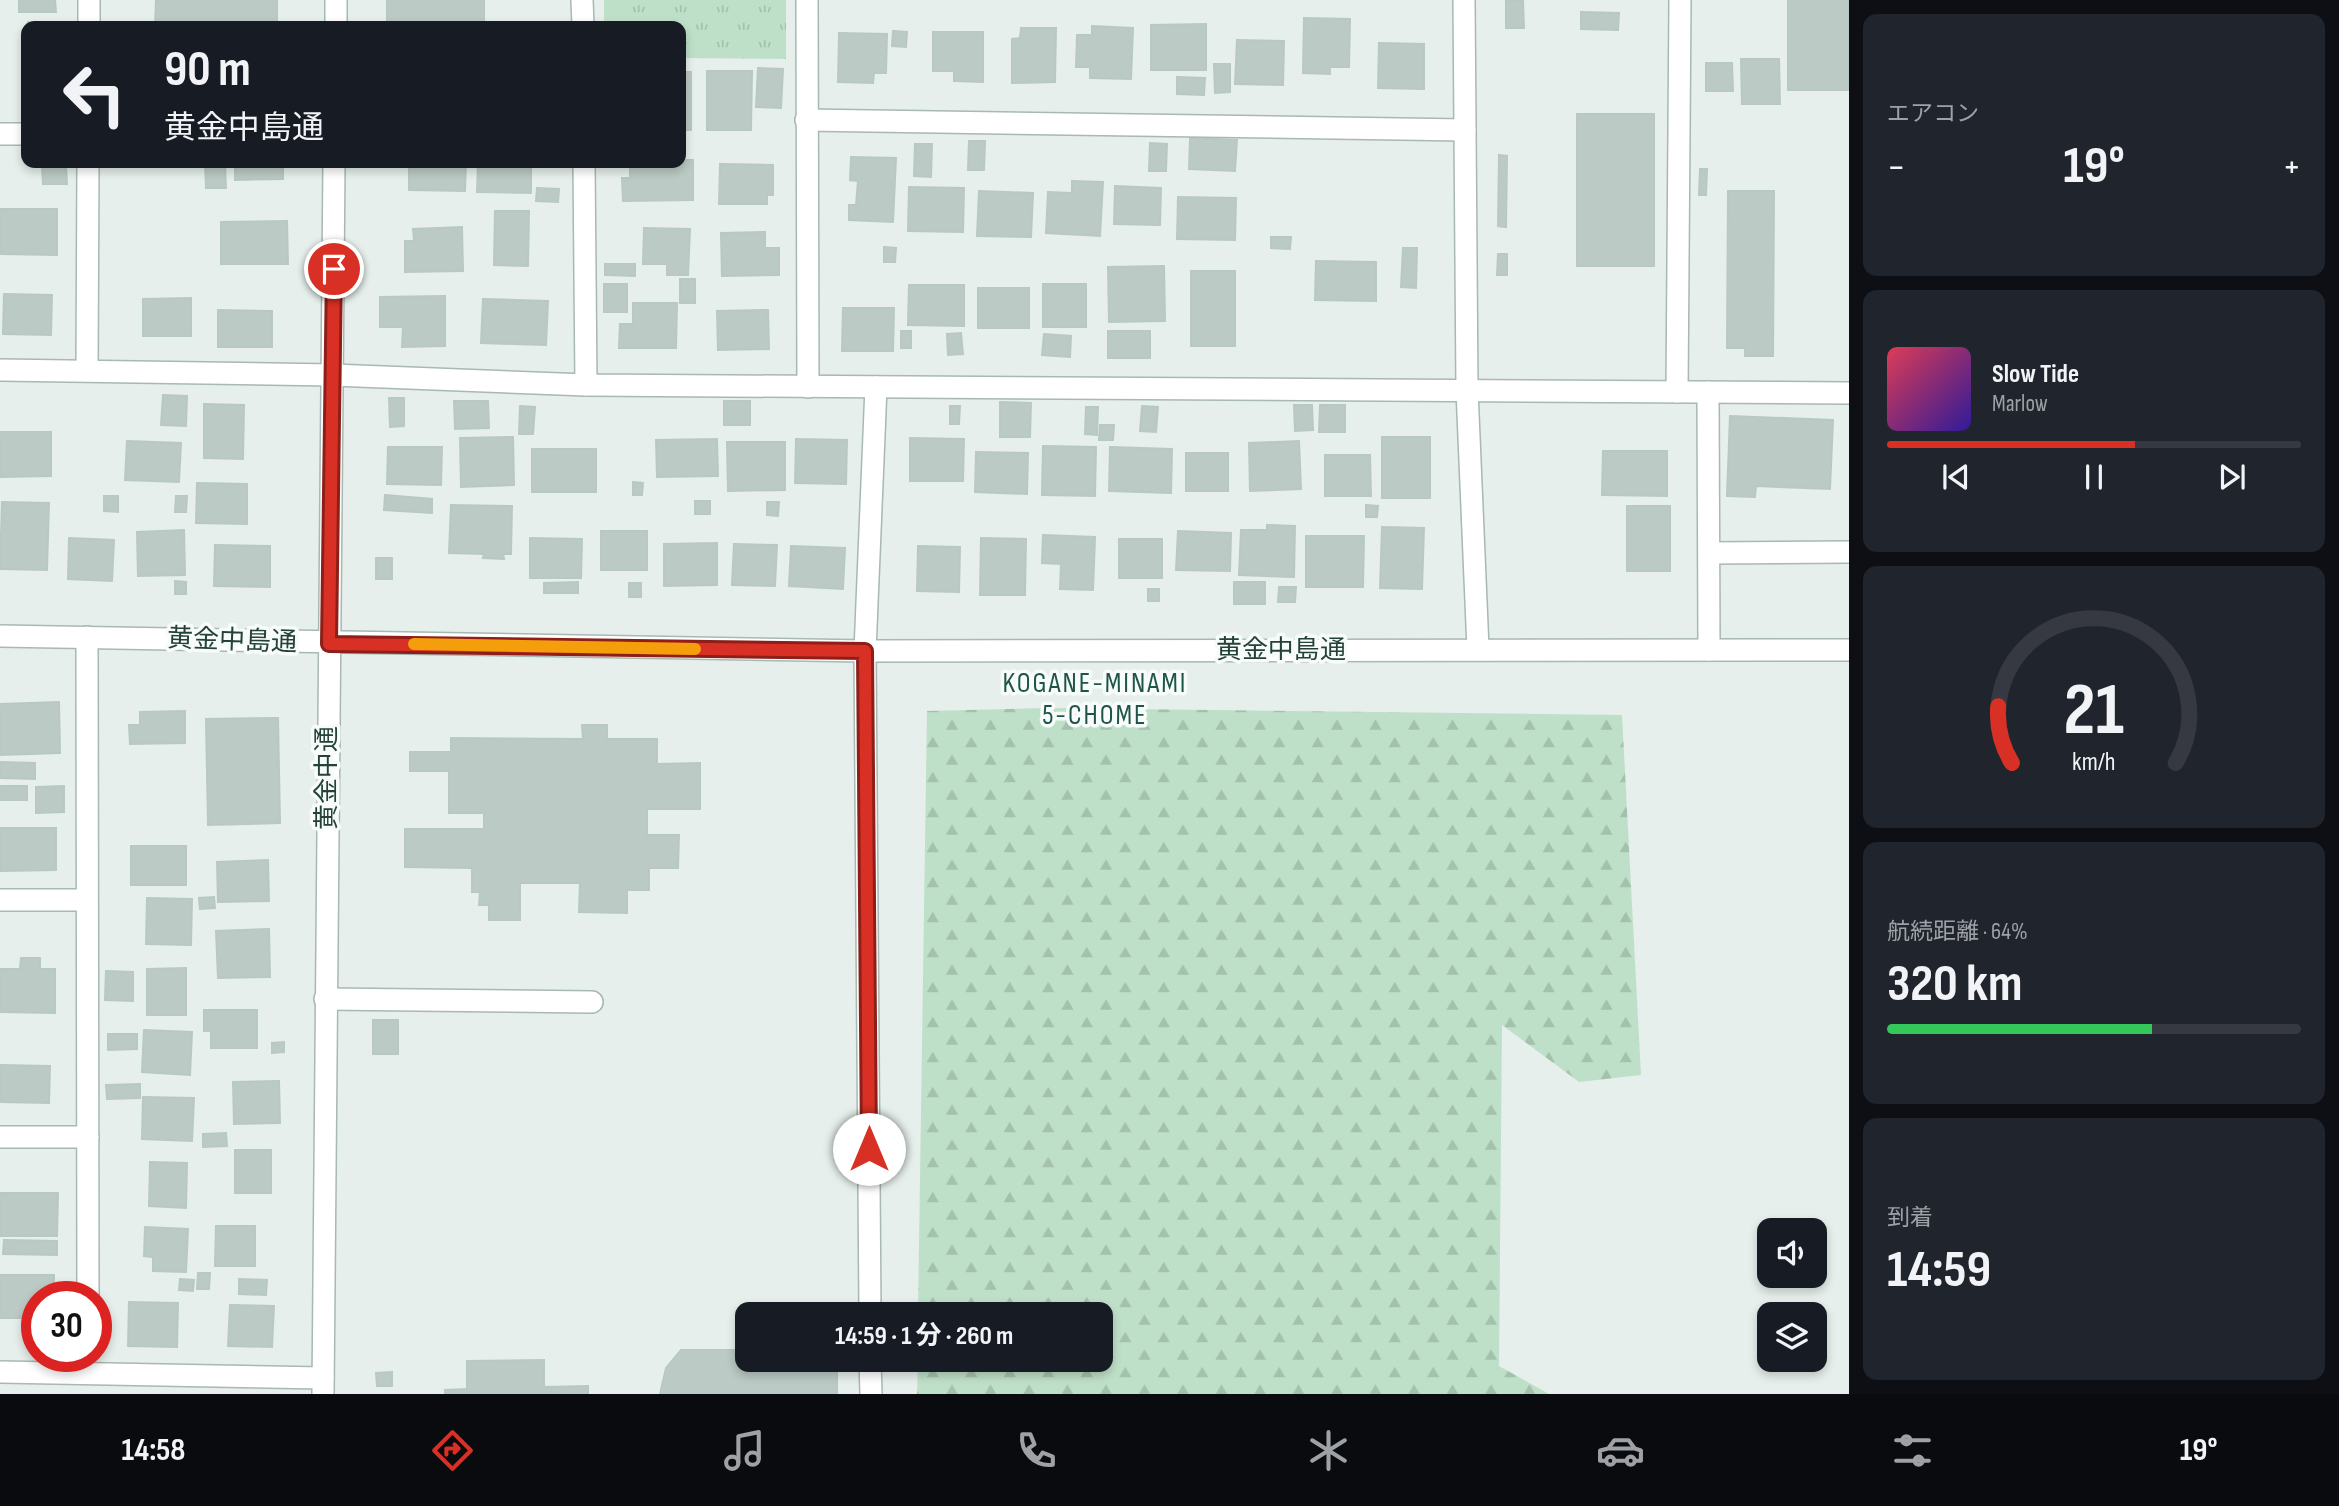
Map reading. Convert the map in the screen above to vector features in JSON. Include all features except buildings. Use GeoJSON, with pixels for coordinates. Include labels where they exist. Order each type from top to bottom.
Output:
{"type":"FeatureCollection","features":[{"type":"Feature","properties":{"kind":"street"},"geometry":{"type":"LineString","coordinates":[[89,0],[89,21]]}},
{"type":"Feature","properties":{"kind":"street"},"geometry":{"type":"LineString","coordinates":[[335,21],[336,0]]}},
{"type":"Feature","properties":{"kind":"street"},"geometry":{"type":"LineString","coordinates":[[582,0],[583,21]]}},
{"type":"Feature","properties":{"kind":"street"},"geometry":{"type":"LineString","coordinates":[[807,0],[808,387]]}},
{"type":"Feature","properties":{"kind":"street"},"geometry":{"type":"LineString","coordinates":[[1464,0],[1466,390],[1478,649]]}},
{"type":"Feature","properties":{"kind":"street"},"geometry":{"type":"LineString","coordinates":[[1677,392],[1680,0]]}},
{"type":"Feature","properties":{"kind":"street"},"geometry":{"type":"LineString","coordinates":[[806,120],[1465,130]]}},
{"type":"Feature","properties":{"kind":"street"},"geometry":{"type":"LineString","coordinates":[[0,134],[21,134]]}},
{"type":"Feature","properties":{"kind":"street"},"geometry":{"type":"LineString","coordinates":[[87,370],[88,168]]}},
{"type":"Feature","properties":{"kind":"street","name":"黄金中通"},"geometry":{"type":"LineString","coordinates":[[323,1386],[334,168]]}},
{"type":"Feature","properties":{"kind":"street"},"geometry":{"type":"LineString","coordinates":[[584,168],[586,385]]}},
{"type":"Feature","properties":{"kind":"street"},"geometry":{"type":"LineString","coordinates":[[0,370],[333,375],[586,385],[1849,393]]}},
{"type":"Feature","properties":{"kind":"street"},"geometry":{"type":"LineString","coordinates":[[870,1302],[865,651],[876,387]]}},
{"type":"Feature","properties":{"kind":"street"},"geometry":{"type":"LineString","coordinates":[[1708,392],[1709,650]]}},
{"type":"Feature","properties":{"kind":"street"},"geometry":{"type":"LineString","coordinates":[[1709,553],[1849,552]]}},
{"type":"Feature","properties":{"kind":"street","name":"黄金中島通"},"geometry":{"type":"LineString","coordinates":[[0,636],[329,644],[865,651],[1849,650]]}},
{"type":"Feature","properties":{"kind":"street"},"geometry":{"type":"LineString","coordinates":[[87,637],[85,900],[88,1281]]}},
{"type":"Feature","properties":{"kind":"street"},"geometry":{"type":"LineString","coordinates":[[0,900],[85,900]]}},
{"type":"Feature","properties":{"kind":"street"},"geometry":{"type":"LineString","coordinates":[[325,999],[592,1002]]}},
{"type":"Feature","properties":{"kind":"street"},"geometry":{"type":"LineString","coordinates":[[0,1138],[88,1137]]}},
{"type":"Feature","properties":{"kind":"street"},"geometry":{"type":"LineString","coordinates":[[112,1367],[323,1386]]}},
{"type":"Feature","properties":{"kind":"street"},"geometry":{"type":"LineString","coordinates":[[0,1372],[21,1370]]}},
{"type":"Feature","properties":{"kind":"street"},"geometry":{"type":"LineString","coordinates":[[870,1372],[871,1394]]}},
{"type":"Feature","properties":{"kind":"green space"},"geometry":{"type":"Polygon","coordinates":[[[604,0],[786,0],[786,59],[686,58],[686,21],[604,21],[604,0]]]}},
{"type":"Feature","properties":{"kind":"green space"},"geometry":{"type":"Polygon","coordinates":[[[1047,708],[1622,715],[1641,1075],[1579,1082],[1502,1025],[1499,1366],[1549,1394],[917,1394],[918,1372],[1113,1372],[1113,1302],[918,1302],[927,711],[1047,708]]]}},
{"type":"Feature","properties":{"kind":"slow traffic"},"geometry":{"type":"LineString","coordinates":[[414,644],[695,649]]}},
{"type":"Feature","properties":{"kind":"district","name":"KOGANE-MINAMI 5-CHOME"},"geometry":{"type":"Point","coordinates":[1095,699]}},
{"type":"Feature","properties":{"kind":"route"},"geometry":{"type":"LineString","coordinates":[[334,269],[329,644],[865,651],[869,1149]]}}]}
